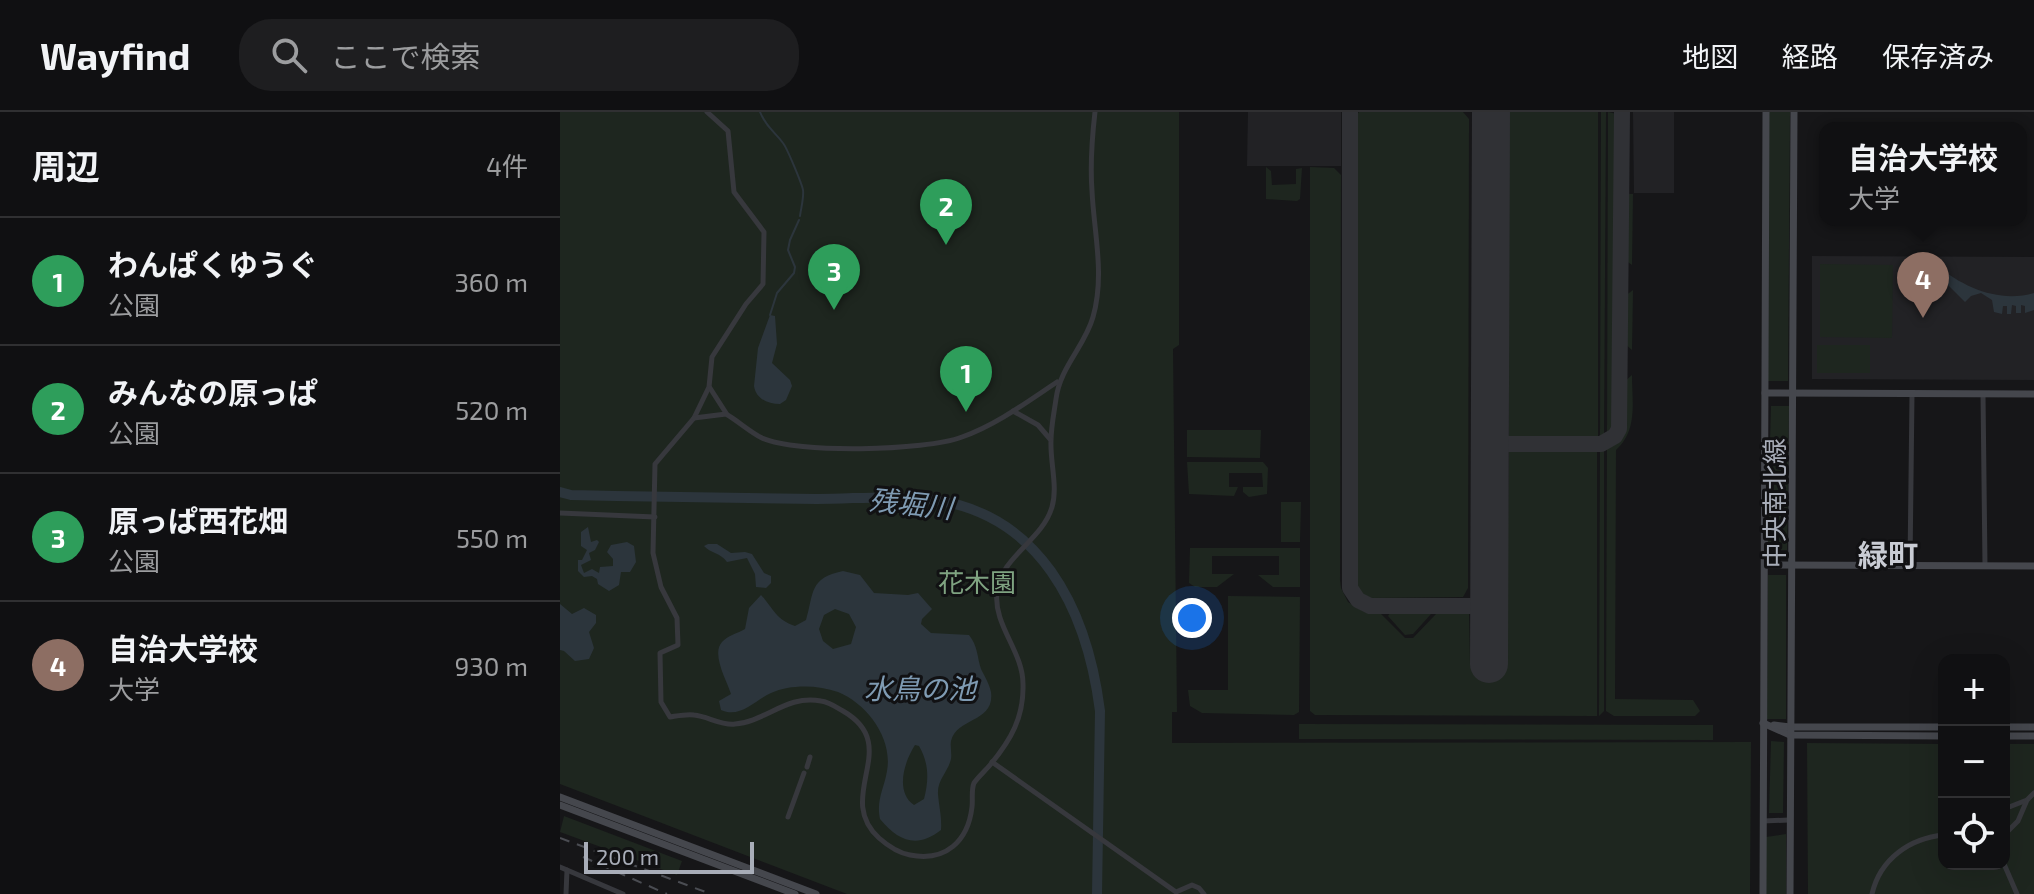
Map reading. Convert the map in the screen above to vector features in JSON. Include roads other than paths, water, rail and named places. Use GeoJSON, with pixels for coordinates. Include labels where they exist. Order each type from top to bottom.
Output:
{"type":"FeatureCollection","features":[{"type":"Feature","properties":{"kind":"main road","name":"中央南北線"},"geometry":{"type":"LineString","coordinates":[[1763,894],[1766,112]]}},
{"type":"Feature","properties":{"kind":"main road","name":"中央南北線"},"geometry":{"type":"LineString","coordinates":[[1790,894],[1794,112]]}},
{"type":"Feature","properties":{"kind":"main road"},"geometry":{"type":"LineString","coordinates":[[1765,393],[2034,394]]}},
{"type":"Feature","properties":{"kind":"main road"},"geometry":{"type":"LineString","coordinates":[[1765,565],[2034,566]]}},
{"type":"Feature","properties":{"kind":"main road"},"geometry":{"type":"LineString","coordinates":[[1763,723],[1790,731],[1938,736]]}},
{"type":"Feature","properties":{"kind":"main road"},"geometry":{"type":"LineString","coordinates":[[1790,731],[1938,727]]}},
{"type":"Feature","properties":{"kind":"main road"},"geometry":{"type":"LineString","coordinates":[[2010,727],[2034,727]]}},
{"type":"Feature","properties":{"kind":"main road"},"geometry":{"type":"LineString","coordinates":[[2010,736],[2034,736]]}},
{"type":"Feature","properties":{"kind":"main road"},"geometry":{"type":"LineString","coordinates":[[560,797],[816,894]]}},
{"type":"Feature","properties":{"kind":"main road"},"geometry":{"type":"LineString","coordinates":[[560,805],[795,894]]}},
{"type":"Feature","properties":{"kind":"street"},"geometry":{"type":"LineString","coordinates":[[707,112],[728,131],[734,192],[764,232],[763,284],[746,304],[712,357],[709,387],[694,418],[655,464],[653,553],[661,587],[677,618],[678,645],[660,653],[661,702],[670,717],[694,715],[732,725],[803,699],[823,701],[852,716],[867,732],[870,759],[862,792],[864,820],[887,845],[907,855],[928,857],[944,853],[963,838],[969,826],[972,785],[1018,725],[1024,679],[998,610],[996,594],[1001,574],[1035,534],[1052,507],[1051,440],[1058,382],[1093,318],[1100,261],[1092,192],[1091,144],[1095,112]]}},
{"type":"Feature","properties":{"kind":"street"},"geometry":{"type":"LineString","coordinates":[[709,387],[726,414],[763,438],[807,449],[927,445],[962,437],[1013,411],[1058,382]]}},
{"type":"Feature","properties":{"kind":"street"},"geometry":{"type":"LineString","coordinates":[[1910,565],[1912,394]]}},
{"type":"Feature","properties":{"kind":"street"},"geometry":{"type":"LineString","coordinates":[[1983,394],[1985,566]]}},
{"type":"Feature","properties":{"kind":"street"},"geometry":{"type":"LineString","coordinates":[[1013,411],[1038,425],[1051,440]]}},
{"type":"Feature","properties":{"kind":"street"},"geometry":{"type":"LineString","coordinates":[[694,418],[726,414]]}},
{"type":"Feature","properties":{"kind":"street"},"geometry":{"type":"LineString","coordinates":[[560,513],[655,517]]}},
{"type":"Feature","properties":{"kind":"street"},"geometry":{"type":"LineString","coordinates":[[788,817],[810,757]]}},
{"type":"Feature","properties":{"kind":"street"},"geometry":{"type":"LineString","coordinates":[[992,762],[1177,893],[1192,885],[1204,894]]}},
{"type":"Feature","properties":{"kind":"street"},"geometry":{"type":"LineString","coordinates":[[2010,829],[2034,793]]}},
{"type":"Feature","properties":{"kind":"street"},"geometry":{"type":"LineString","coordinates":[[2010,807],[2027,800]]}},
{"type":"Feature","properties":{"kind":"street"},"geometry":{"type":"LineString","coordinates":[[1763,821],[1789,820]]}},
{"type":"Feature","properties":{"kind":"street"},"geometry":{"type":"LineString","coordinates":[[1872,894],[1881,871],[1901,851],[1921,840],[1938,836]]}},
{"type":"Feature","properties":{"kind":"street"},"geometry":{"type":"LineString","coordinates":[[563,869],[608,891],[623,894]]}},
{"type":"Feature","properties":{"kind":"street"},"geometry":{"type":"LineString","coordinates":[[563,869],[566,894]]}},
{"type":"Feature","properties":{"kind":"street"},"geometry":{"type":"LineString","coordinates":[[2007,870],[2017,894]]}},
{"type":"Feature","properties":{"kind":"water"},"geometry":{"type":"Polygon","coordinates":[[[1938,266],[1959,281],[1983,292],[2008,296],[2034,293],[2034,310],[2025,313],[2025,306],[2021,305],[2021,313],[2016,313],[2016,306],[2012,305],[2011,314],[2007,314],[2007,306],[2003,306],[2002,314],[1994,312],[1992,300],[1981,293],[1965,302],[1948,285],[1938,266]]]}},
{"type":"Feature","properties":{"kind":"water"},"geometry":{"type":"Polygon","coordinates":[[[770,315],[775,316],[777,344],[772,363],[790,380],[792,386],[786,400],[780,404],[763,400],[754,386],[758,348],[770,315]]]}},
{"type":"Feature","properties":{"kind":"water"},"geometry":{"type":"Polygon","coordinates":[[[588,527],[591,542],[599,542],[595,550],[589,553],[591,560],[581,565],[584,573],[592,569],[599,573],[600,567],[613,566],[613,559],[607,552],[611,545],[627,542],[634,546],[636,562],[630,572],[621,572],[619,585],[609,591],[598,584],[597,579],[584,577],[578,571],[578,560],[582,560],[587,550],[581,546],[581,532],[588,527]]]}},
{"type":"Feature","properties":{"kind":"water"},"geometry":{"type":"Polygon","coordinates":[[[717,544],[731,553],[752,554],[764,573],[771,576],[771,583],[766,588],[756,587],[755,574],[747,558],[727,562],[704,546],[717,544]]]}},
{"type":"Feature","properties":{"kind":"water","name":"水鳥の池"},"geometry":{"type":"Polygon","coordinates":[[[843,571],[860,575],[874,593],[918,593],[932,609],[921,624],[931,633],[969,635],[989,686],[991,702],[987,709],[960,728],[951,741],[951,759],[938,789],[941,830],[924,839],[916,841],[901,837],[880,819],[880,800],[888,759],[886,746],[876,724],[849,697],[804,686],[771,693],[735,712],[721,710],[719,701],[731,694],[719,660],[719,647],[727,638],[745,629],[749,608],[761,595],[779,617],[795,626],[806,620],[818,582],[843,571]],[[835,609],[824,615],[819,629],[823,641],[833,649],[851,644],[856,627],[849,614],[835,609]],[[915,745],[903,776],[905,793],[914,805],[924,799],[927,778],[925,759],[919,746],[915,745]]]}},
{"type":"Feature","properties":{"kind":"water"},"geometry":{"type":"Polygon","coordinates":[[[560,604],[572,614],[584,608],[596,615],[596,623],[589,632],[594,648],[589,659],[575,661],[560,650],[560,604]]]}},
{"type":"Feature","properties":{"kind":"waterway"},"geometry":{"type":"LineString","coordinates":[[760,112],[785,146],[800,181],[803,193],[800,216]]}},
{"type":"Feature","properties":{"kind":"waterway"},"geometry":{"type":"LineString","coordinates":[[770,315],[777,293],[794,273],[795,267],[788,250],[799,220]]}},
{"type":"Feature","properties":{"kind":"waterway","name":"残堀川"},"geometry":{"type":"LineString","coordinates":[[560,492],[616,496],[913,498],[966,507],[1000,523],[1028,544],[1051,571],[1069,602],[1093,673],[1100,711],[1097,894]]}},
{"type":"Feature","properties":{"kind":"railway"},"geometry":{"type":"LineString","coordinates":[[560,838],[711,894]]}},
{"type":"Feature","properties":{"kind":"railway"},"geometry":{"type":"LineString","coordinates":[[583,857],[667,894]]}},
{"type":"Feature","properties":{"kind":"place","name":"みんなの原っぱ"},"geometry":{"type":"Point","coordinates":[946,245]}},
{"type":"Feature","properties":{"kind":"place","name":"原っぱ西花畑"},"geometry":{"type":"Point","coordinates":[834,310]}},
{"type":"Feature","properties":{"kind":"place","name":"自治大学校"},"geometry":{"type":"Point","coordinates":[1923,318]}},
{"type":"Feature","properties":{"kind":"place","name":"わんぱくゆうぐ"},"geometry":{"type":"Point","coordinates":[966,412]}},
{"type":"Feature","properties":{"kind":"district","name":"緑町"},"geometry":{"type":"Point","coordinates":[1888,554]}},
{"type":"Feature","properties":{"kind":"park label","name":"花木園"},"geometry":{"type":"Point","coordinates":[977,581]}}]}
